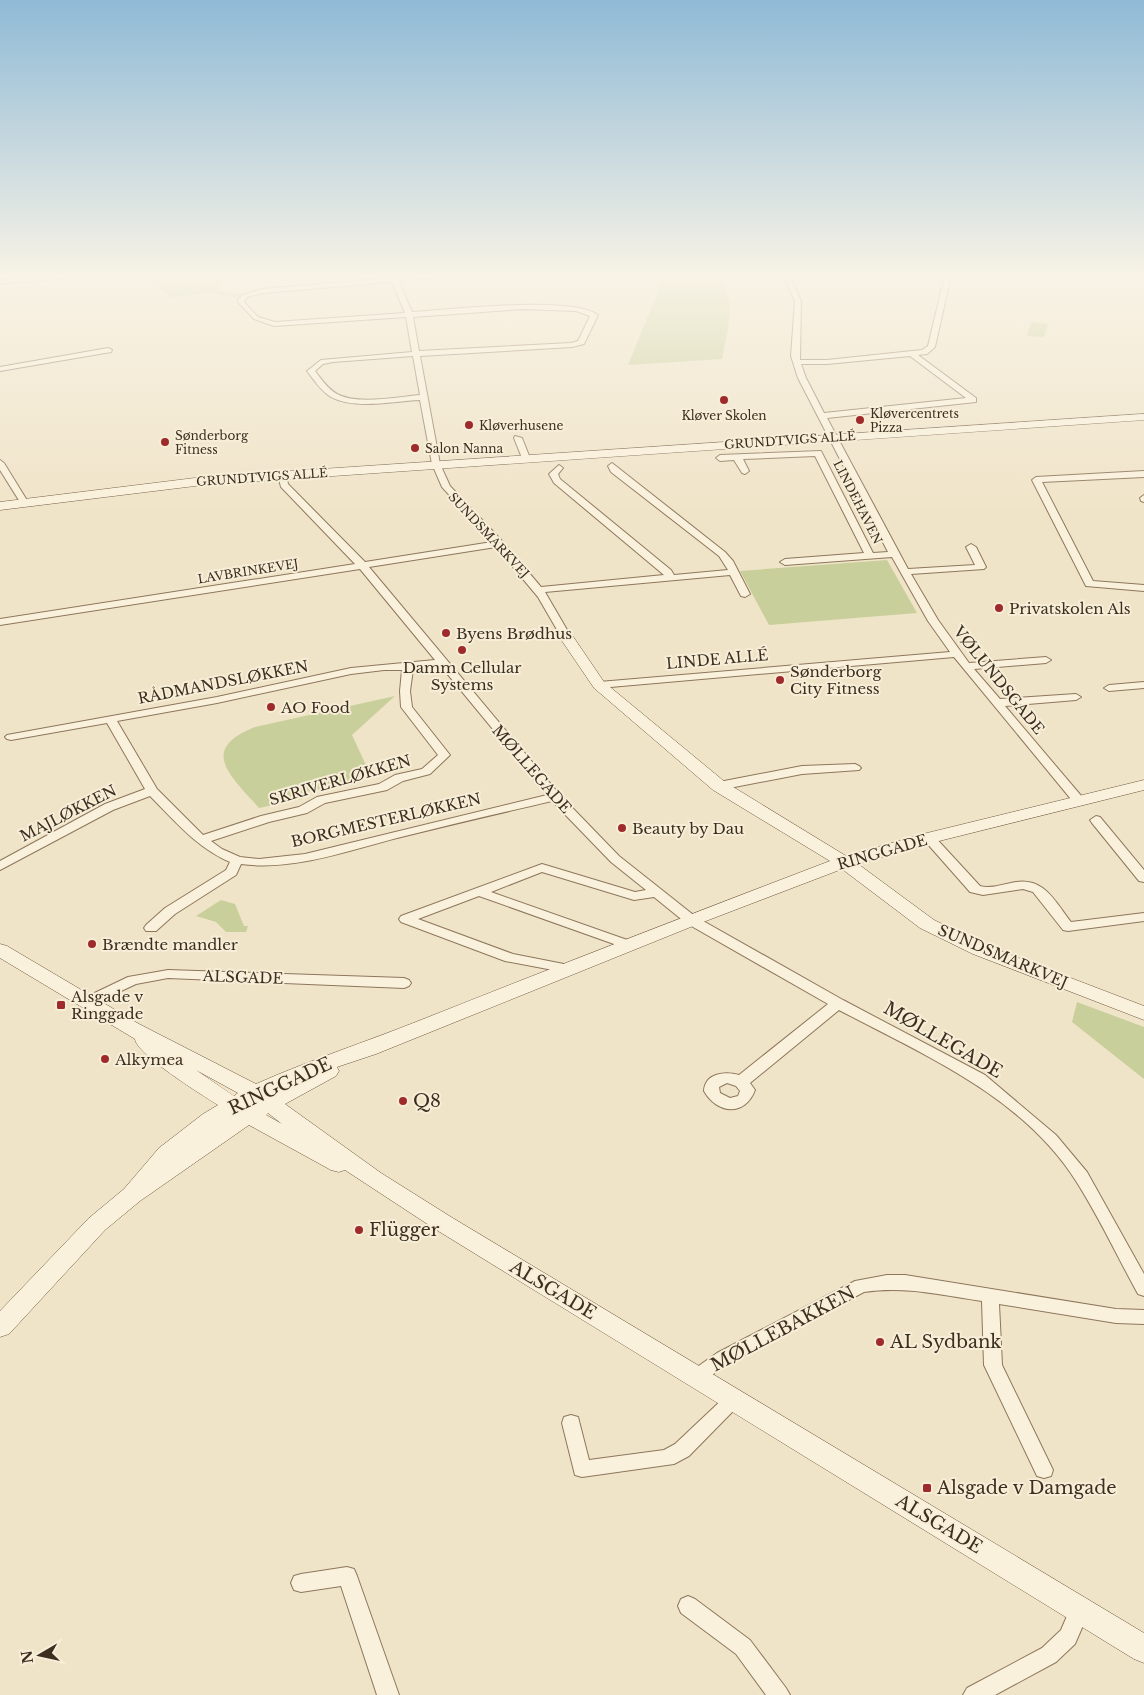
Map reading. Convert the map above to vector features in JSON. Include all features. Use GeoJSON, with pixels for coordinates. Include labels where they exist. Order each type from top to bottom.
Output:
{"type":"FeatureCollection","features":[{"type":"Feature","properties":{"kind":"street"},"geometry":{"type":"LineString","coordinates":[[0,369],[85,354]]}},
{"type":"Feature","properties":{"kind":"street"},"geometry":{"type":"LineString","coordinates":[[403,354],[321,362],[311,371],[334,396],[344,400],[359,401],[425,397]]}},
{"type":"Feature","properties":{"kind":"street","name":"SUNDSMARKVEJ"},"geometry":{"type":"LineString","coordinates":[[416,354],[436,464],[446,487],[455,499],[500,544],[538,590],[565,635],[599,685],[719,786],[844,862],[927,924],[980,950],[1144,1013]]}},
{"type":"Feature","properties":{"kind":"street"},"geometry":{"type":"LineString","coordinates":[[795,354],[796,362],[827,362],[911,354]]}},
{"type":"Feature","properties":{"kind":"street"},"geometry":{"type":"LineString","coordinates":[[822,416],[973,400],[912,354]]}},
{"type":"Feature","properties":{"kind":"street","name":"VØLUNDSGADE"},"geometry":{"type":"LineString","coordinates":[[796,362],[833,438],[894,554],[933,622],[966,666],[1079,801]]}},
{"type":"Feature","properties":{"kind":"street","name":"GRUNDTVIGS ALLÉ"},"geometry":{"type":"LineString","coordinates":[[0,506],[194,482],[282,475],[1144,417]]}},
{"type":"Feature","properties":{"kind":"street"},"geometry":{"type":"LineString","coordinates":[[518,438],[526,458]]}},
{"type":"Feature","properties":{"kind":"street","name":"LINDEHAVEN"},"geometry":{"type":"LineString","coordinates":[[720,458],[818,453],[870,556]]}},
{"type":"Feature","properties":{"kind":"street"},"geometry":{"type":"LineString","coordinates":[[737,457],[745,471]]}},
{"type":"Feature","properties":{"kind":"street"},"geometry":{"type":"LineString","coordinates":[[0,463],[24,502]]}},
{"type":"Feature","properties":{"kind":"street"},"geometry":{"type":"LineString","coordinates":[[612,466],[614,470],[722,554],[744,594]]}},
{"type":"Feature","properties":{"kind":"street"},"geometry":{"type":"LineString","coordinates":[[559,468],[553,474],[557,481],[668,572],[670,578]]}},
{"type":"Feature","properties":{"kind":"street"},"geometry":{"type":"LineString","coordinates":[[1144,474],[1036,480],[1089,584],[1144,588]]}},
{"type":"Feature","properties":{"kind":"street","name":"MØLLEGADE"},"geometry":{"type":"LineString","coordinates":[[282,475],[284,484],[362,565],[555,797],[615,859],[691,920],[838,1003],[980,1079],[1019,1110],[1045,1134],[1081,1176],[1144,1289]]}},
{"type":"Feature","properties":{"kind":"street","name":"LAVBRINKEVEJ"},"geometry":{"type":"LineString","coordinates":[[0,622],[500,544]]}},
{"type":"Feature","properties":{"kind":"street"},"geometry":{"type":"LineString","coordinates":[[904,572],[981,567],[971,548]]}},
{"type":"Feature","properties":{"kind":"street","name":"LINDEHAVEN"},"geometry":{"type":"LineString","coordinates":[[785,562],[894,554]]}},
{"type":"Feature","properties":{"kind":"street"},"geometry":{"type":"LineString","coordinates":[[538,590],[732,572]]}},
{"type":"Feature","properties":{"kind":"street","name":"LINDE ALLÉ"},"geometry":{"type":"LineString","coordinates":[[599,685],[958,654]]}},
{"type":"Feature","properties":{"kind":"street"},"geometry":{"type":"LineString","coordinates":[[966,666],[1046,660]]}},
{"type":"Feature","properties":{"kind":"street","name":"RÅDMANDSLØKKEN"},"geometry":{"type":"LineString","coordinates":[[11,738],[217,700],[351,671],[384,667],[408,667],[442,662]]}},
{"type":"Feature","properties":{"kind":"street","name":"SKRIVERLØKKEN"},"geometry":{"type":"LineString","coordinates":[[201,840],[247,824],[303,810],[321,800],[383,787],[399,778],[426,772],[444,755],[406,707],[405,692],[408,667]]}},
{"type":"Feature","properties":{"kind":"street"},"geometry":{"type":"LineString","coordinates":[[1109,688],[1144,685]]}},
{"type":"Feature","properties":{"kind":"street"},"geometry":{"type":"LineString","coordinates":[[997,703],[1076,697]]}},
{"type":"Feature","properties":{"kind":"street","name":"BORGMESTERLØKKEN"},"geometry":{"type":"LineString","coordinates":[[110,719],[152,791],[201,840],[218,852],[237,860],[259,863],[305,858],[446,822],[555,797]]}},
{"type":"Feature","properties":{"kind":"street"},"geometry":{"type":"LineString","coordinates":[[719,786],[802,770],[855,768]]}},
{"type":"Feature","properties":{"kind":"street","name":"RINGGADE"},"geometry":{"type":"LineString","coordinates":[[0,1327],[97,1224],[241,1110],[263,1098],[369,1049],[691,920],[844,862],[929,838],[1144,785]]}},
{"type":"Feature","properties":{"kind":"street","name":"MAJLØKKEN"},"geometry":{"type":"LineString","coordinates":[[0,866],[109,807],[152,791]]}},
{"type":"Feature","properties":{"kind":"street"},"geometry":{"type":"LineString","coordinates":[[1096,820],[1144,878]]}},
{"type":"Feature","properties":{"kind":"street"},"geometry":{"type":"LineString","coordinates":[[929,838],[975,889],[984,893],[1025,884],[1032,885],[1038,889],[1068,927],[1144,917]]}},
{"type":"Feature","properties":{"kind":"street"},"geometry":{"type":"LineString","coordinates":[[151,928],[170,911],[231,872],[237,860]]}},
{"type":"Feature","properties":{"kind":"street"},"geometry":{"type":"LineString","coordinates":[[569,969],[510,958],[406,919],[542,868],[634,896],[656,893]]}},
{"type":"Feature","properties":{"kind":"street"},"geometry":{"type":"LineString","coordinates":[[478,892],[628,945]]}},
{"type":"Feature","properties":{"kind":"street","name":"ALSGADE"},"geometry":{"type":"LineString","coordinates":[[0,950],[132,1029],[168,1046],[263,1098],[373,1179],[1144,1649]]}},
{"type":"Feature","properties":{"kind":"street","name":"ALSGADE"},"geometry":{"type":"LineString","coordinates":[[87,1002],[133,980],[168,974],[404,983]]}},
{"type":"Feature","properties":{"kind":"street"},"geometry":{"type":"LineString","coordinates":[[741,1082],[838,1003]]}},
{"type":"Feature","properties":{"kind":"street","name":"ALSGADE"},"geometry":{"type":"LineString","coordinates":[[132,1029],[166,1060],[241,1110],[332,1161],[373,1179]]}},
{"type":"Feature","properties":{"kind":"street","name":"MØLLEBAKKEN"},"geometry":{"type":"LineString","coordinates":[[696,1376],[723,1358],[861,1286],[887,1282],[904,1282],[1116,1316],[1144,1317]]}},
{"type":"Feature","properties":{"kind":"street"},"geometry":{"type":"LineString","coordinates":[[990,1295],[993,1365],[1044,1470]]}},
{"type":"Feature","properties":{"kind":"street"},"geometry":{"type":"LineString","coordinates":[[571,1423],[582,1469],[667,1458],[682,1450],[734,1399]]}},
{"type":"Feature","properties":{"kind":"street"},"geometry":{"type":"LineString","coordinates":[[301,1583],[347,1576],[388,1695]]}},
{"type":"Feature","properties":{"kind":"street"},"geometry":{"type":"LineString","coordinates":[[688,1606],[743,1647],[779,1695]]}},
{"type":"Feature","properties":{"kind":"street"},"geometry":{"type":"LineString","coordinates":[[974,1695],[1049,1655],[1068,1637],[1080,1609]]}},
{"type":"Feature","properties":{"kind":"green space"},"geometry":{"type":"Polygon","coordinates":[[[632,354],[723,354],[722,359],[628,365],[632,354]]]}},
{"type":"Feature","properties":{"kind":"green space"},"geometry":{"type":"Polygon","coordinates":[[[887,560],[917,613],[769,625],[740,571],[887,560]]]}},
{"type":"Feature","properties":{"kind":"green space"},"geometry":{"type":"Polygon","coordinates":[[[395,696],[352,735],[371,776],[355,778],[350,783],[306,792],[302,799],[259,808],[239,786],[225,765],[224,755],[227,745],[237,736],[255,727],[395,696]]]}},
{"type":"Feature","properties":{"kind":"green space"},"geometry":{"type":"Polygon","coordinates":[[[221,900],[235,904],[244,926],[248,926],[246,932],[226,932],[216,922],[196,916],[221,900]]]}},
{"type":"Feature","properties":{"kind":"green space"},"geometry":{"type":"Polygon","coordinates":[[[1077,1002],[1144,1027],[1144,1079],[1072,1022],[1077,1002]]]}},
{"type":"Feature","properties":{"kind":"place","name":"Kløver Skolen"},"geometry":{"type":"Point","coordinates":[724,400]}},
{"type":"Feature","properties":{"kind":"place","name":"Kløvercentrets Pizza"},"geometry":{"type":"Point","coordinates":[860,420]}},
{"type":"Feature","properties":{"kind":"place","name":"Kløverhusene"},"geometry":{"type":"Point","coordinates":[469,425]}},
{"type":"Feature","properties":{"kind":"place","name":"Sønderborg Fitness"},"geometry":{"type":"Point","coordinates":[165,442]}},
{"type":"Feature","properties":{"kind":"place","name":"Salon Nanna"},"geometry":{"type":"Point","coordinates":[415,448]}},
{"type":"Feature","properties":{"kind":"place","name":"Privatskolen Als"},"geometry":{"type":"Point","coordinates":[999,608]}},
{"type":"Feature","properties":{"kind":"place","name":"Byens Brødhus"},"geometry":{"type":"Point","coordinates":[446,633]}},
{"type":"Feature","properties":{"kind":"place","name":"Damm Cellular Systems"},"geometry":{"type":"Point","coordinates":[462,650]}},
{"type":"Feature","properties":{"kind":"place","name":"Sønderborg City Fitness"},"geometry":{"type":"Point","coordinates":[780,680]}},
{"type":"Feature","properties":{"kind":"place","name":"AO Food"},"geometry":{"type":"Point","coordinates":[271,707]}},
{"type":"Feature","properties":{"kind":"place","name":"Beauty by Dau"},"geometry":{"type":"Point","coordinates":[622,828]}},
{"type":"Feature","properties":{"kind":"place","name":"Brændte mandler"},"geometry":{"type":"Point","coordinates":[92,944]}},
{"type":"Feature","properties":{"kind":"place","name":"Alsgade v Ringgade"},"geometry":{"type":"Point","coordinates":[61,1005]}},
{"type":"Feature","properties":{"kind":"place","name":"Alkymea"},"geometry":{"type":"Point","coordinates":[105,1059]}},
{"type":"Feature","properties":{"kind":"place","name":"Q8"},"geometry":{"type":"Point","coordinates":[403,1101]}},
{"type":"Feature","properties":{"kind":"place","name":"Flügger"},"geometry":{"type":"Point","coordinates":[359,1230]}},
{"type":"Feature","properties":{"kind":"place","name":"AL Sydbank"},"geometry":{"type":"Point","coordinates":[880,1342]}},
{"type":"Feature","properties":{"kind":"place","name":"Alsgade v Damgade"},"geometry":{"type":"Point","coordinates":[927,1488]}}]}
